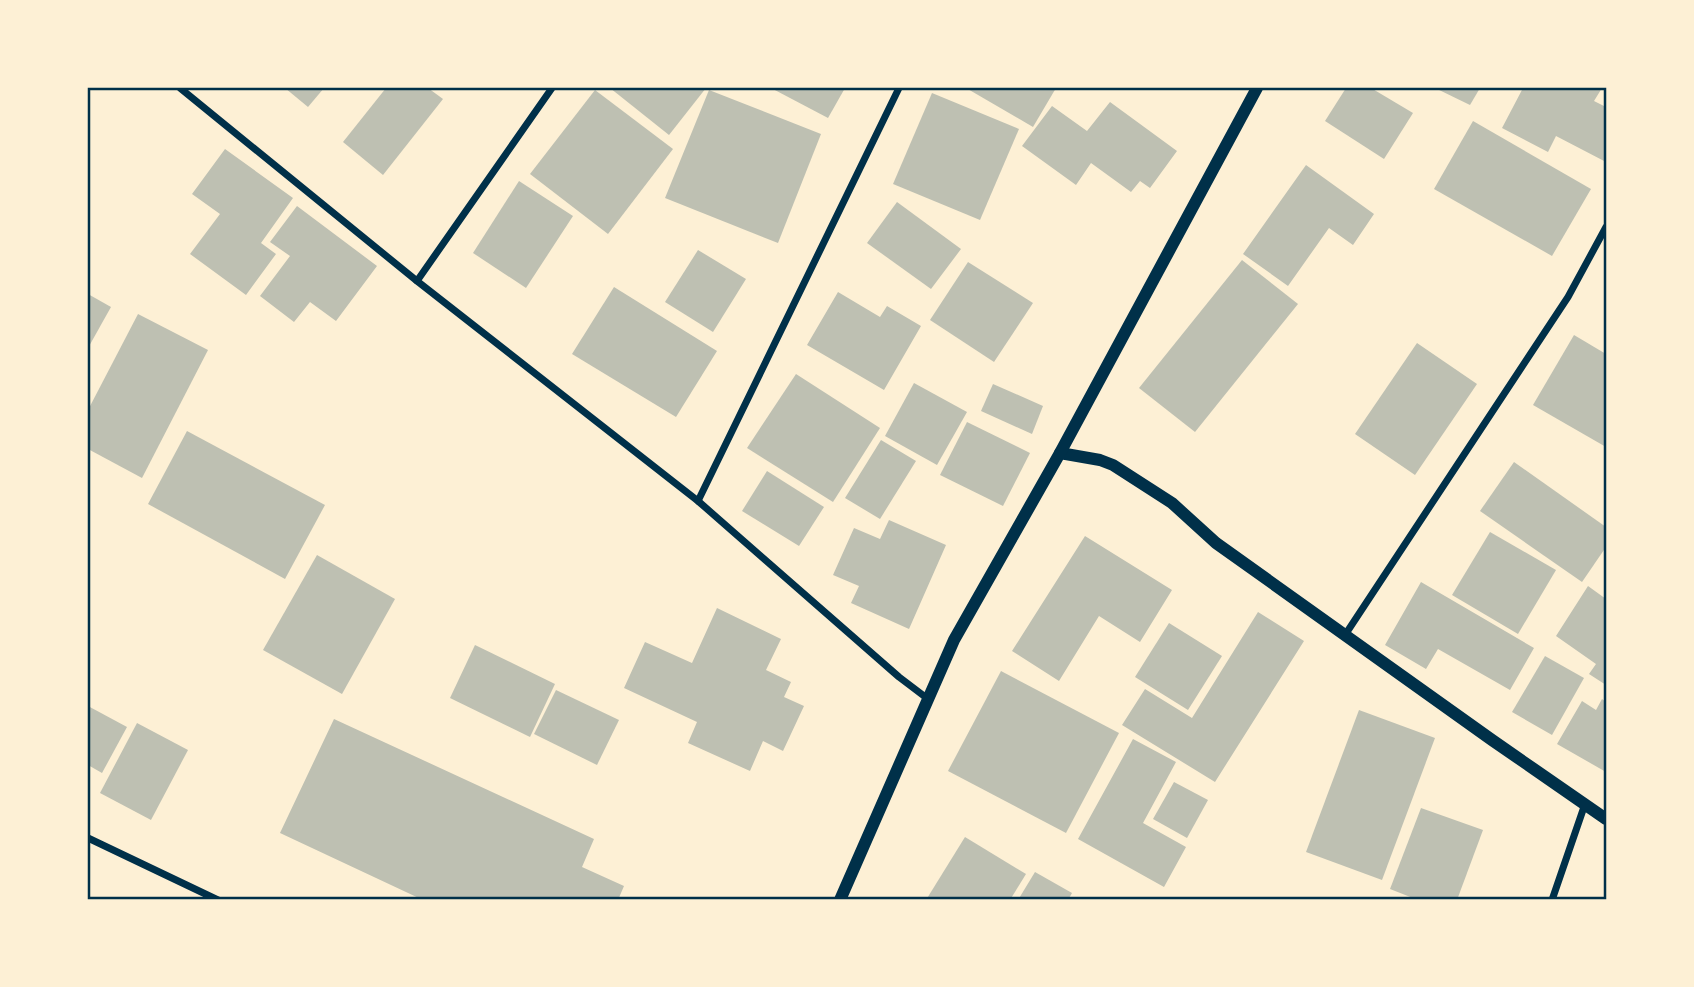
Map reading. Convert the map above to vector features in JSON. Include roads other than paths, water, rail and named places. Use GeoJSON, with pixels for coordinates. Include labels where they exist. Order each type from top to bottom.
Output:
{"type":"FeatureCollection","features":[{"type":"Feature","properties":{"kind":"street"},"geometry":{"type":"LineString","coordinates":[[180,88],[417,281],[698,501],[928,699]]}},
{"type":"Feature","properties":{"kind":"street"},"geometry":{"type":"LineString","coordinates":[[417,281],[552,88]]}},
{"type":"Feature","properties":{"kind":"street"},"geometry":{"type":"LineString","coordinates":[[698,501],[899,88]]}},
{"type":"Feature","properties":{"kind":"street"},"geometry":{"type":"LineString","coordinates":[[839,900],[954,640],[1060,453],[1256,88]]}},
{"type":"Feature","properties":{"kind":"street"},"geometry":{"type":"LineString","coordinates":[[1345,635],[1568,297],[1606,227]]}},
{"type":"Feature","properties":{"kind":"street"},"geometry":{"type":"LineString","coordinates":[[1060,453],[1113,465],[1172,503],[1216,543],[1606,818]]}},
{"type":"Feature","properties":{"kind":"street"},"geometry":{"type":"LineString","coordinates":[[1552,900],[1585,803]]}},
{"type":"Feature","properties":{"kind":"street"},"geometry":{"type":"LineString","coordinates":[[88,838],[218,900]]}}]}
